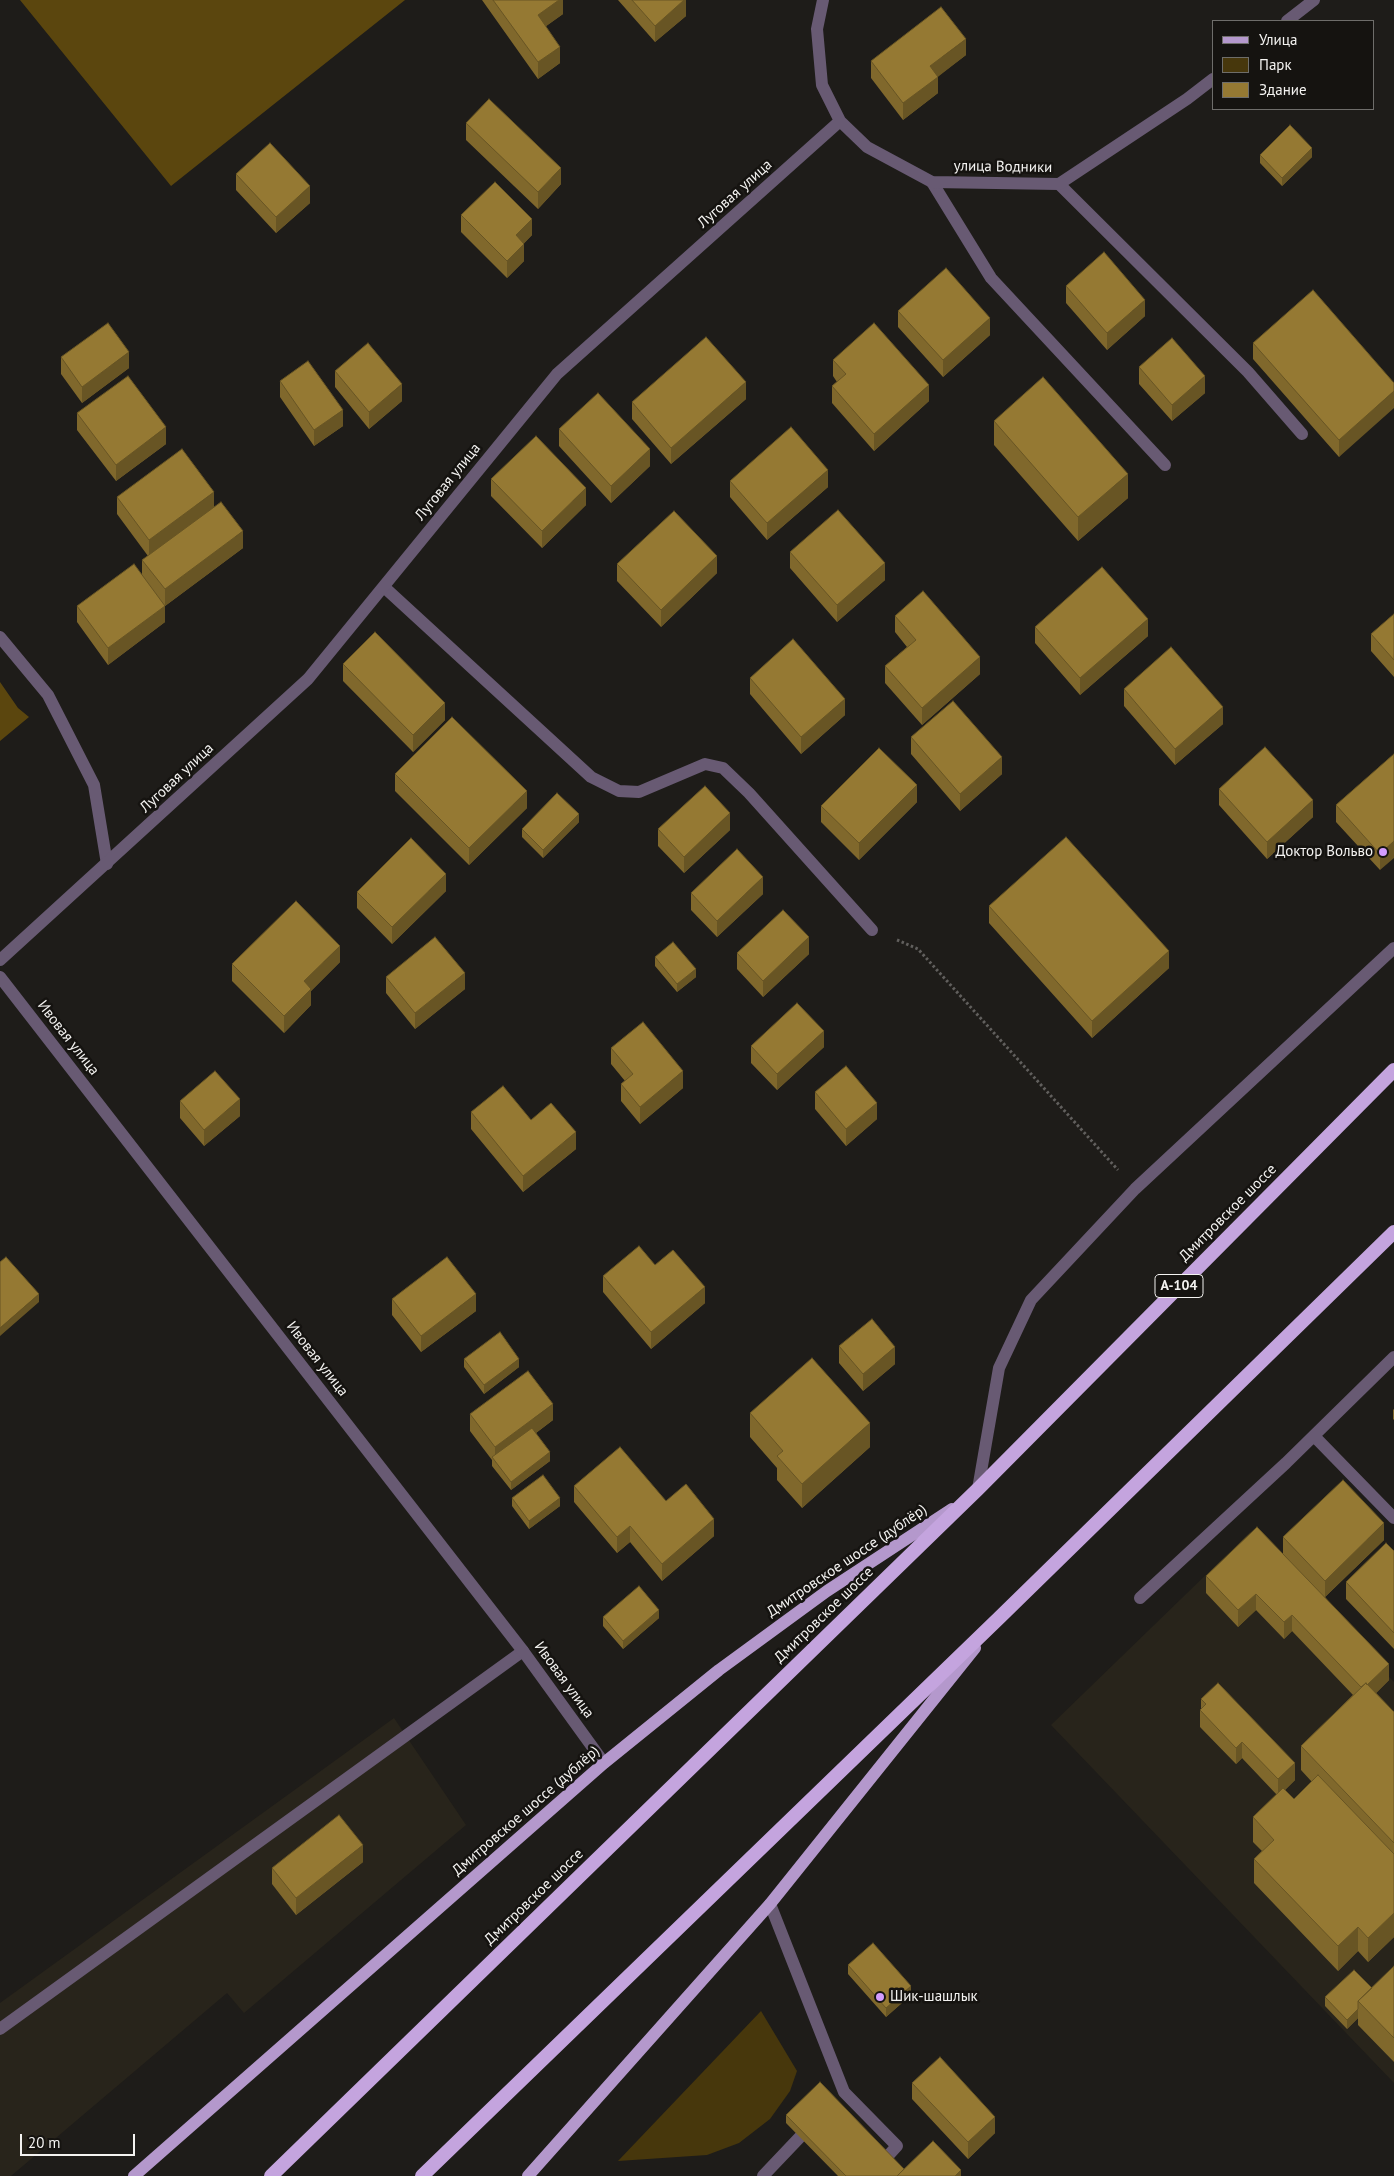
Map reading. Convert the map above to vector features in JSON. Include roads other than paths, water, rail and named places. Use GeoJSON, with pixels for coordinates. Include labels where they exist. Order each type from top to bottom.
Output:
{"type":"FeatureCollection","features":[{"type":"Feature","properties":{"kind":"highway","name":"Дмитровское шоссе"},"geometry":{"type":"LineString","coordinates":[[271,2176],[978,1489],[1394,1070]]}},
{"type":"Feature","properties":{"kind":"highway"},"geometry":{"type":"LineString","coordinates":[[422,2176],[999,1618],[1394,1232]]}},
{"type":"Feature","properties":{"kind":"main road","name":"Дмитровское шоссе (дублёр)"},"geometry":{"type":"LineString","coordinates":[[134,2176],[604,1763],[719,1670],[827,1591],[964,1501]]}},
{"type":"Feature","properties":{"kind":"main road"},"geometry":{"type":"LineString","coordinates":[[528,2176],[770,1904],[999,1618]]}},
{"type":"Feature","properties":{"kind":"street"},"geometry":{"type":"LineString","coordinates":[[823,0],[817,29],[822,84],[840,122]]}},
{"type":"Feature","properties":{"kind":"street"},"geometry":{"type":"LineString","coordinates":[[1288,20],[1314,0]]}},
{"type":"Feature","properties":{"kind":"street","name":"улица Водники"},"geometry":{"type":"LineString","coordinates":[[840,122],[867,147],[932,182],[1059,184],[1187,99],[1212,80]]}},
{"type":"Feature","properties":{"kind":"street","name":"Луговая улица"},"geometry":{"type":"LineString","coordinates":[[0,960],[308,679],[557,374],[840,122]]}},
{"type":"Feature","properties":{"kind":"street"},"geometry":{"type":"LineString","coordinates":[[932,182],[991,278],[1165,465]]}},
{"type":"Feature","properties":{"kind":"street"},"geometry":{"type":"LineString","coordinates":[[1059,184],[1248,372],[1302,434]]}},
{"type":"Feature","properties":{"kind":"street"},"geometry":{"type":"LineString","coordinates":[[384,587],[591,777],[619,791],[639,792],[705,764],[723,768],[749,793],[872,930]]}},
{"type":"Feature","properties":{"kind":"street"},"geometry":{"type":"LineString","coordinates":[[0,637],[48,695],[94,785],[107,864]]}},
{"type":"Feature","properties":{"kind":"street"},"geometry":{"type":"LineString","coordinates":[[978,1489],[999,1368],[1031,1300],[1135,1189],[1394,948]]}},
{"type":"Feature","properties":{"kind":"street","name":"Ивовая улица"},"geometry":{"type":"LineString","coordinates":[[0,977],[523,1651],[604,1763]]}},
{"type":"Feature","properties":{"kind":"street"},"geometry":{"type":"LineString","coordinates":[[1140,1598],[1314,1436],[1394,1357]]}},
{"type":"Feature","properties":{"kind":"street"},"geometry":{"type":"LineString","coordinates":[[1314,1436],[1394,1518]]}},
{"type":"Feature","properties":{"kind":"street"},"geometry":{"type":"LineString","coordinates":[[0,2029],[523,1651]]}},
{"type":"Feature","properties":{"kind":"street"},"geometry":{"type":"LineString","coordinates":[[770,1904],[844,2092],[897,2146],[886,2158]]}},
{"type":"Feature","properties":{"kind":"street"},"geometry":{"type":"LineString","coordinates":[[832,2104],[844,2092]]}},
{"type":"Feature","properties":{"kind":"street"},"geometry":{"type":"LineString","coordinates":[[763,2176],[800,2137]]}},
{"type":"Feature","properties":{"kind":"place","name":"Доктор Вольво"},"geometry":{"type":"Point","coordinates":[1383,852]}},
{"type":"Feature","properties":{"kind":"place","name":"Шик-шашлык"},"geometry":{"type":"Point","coordinates":[880,1997]}}]}
